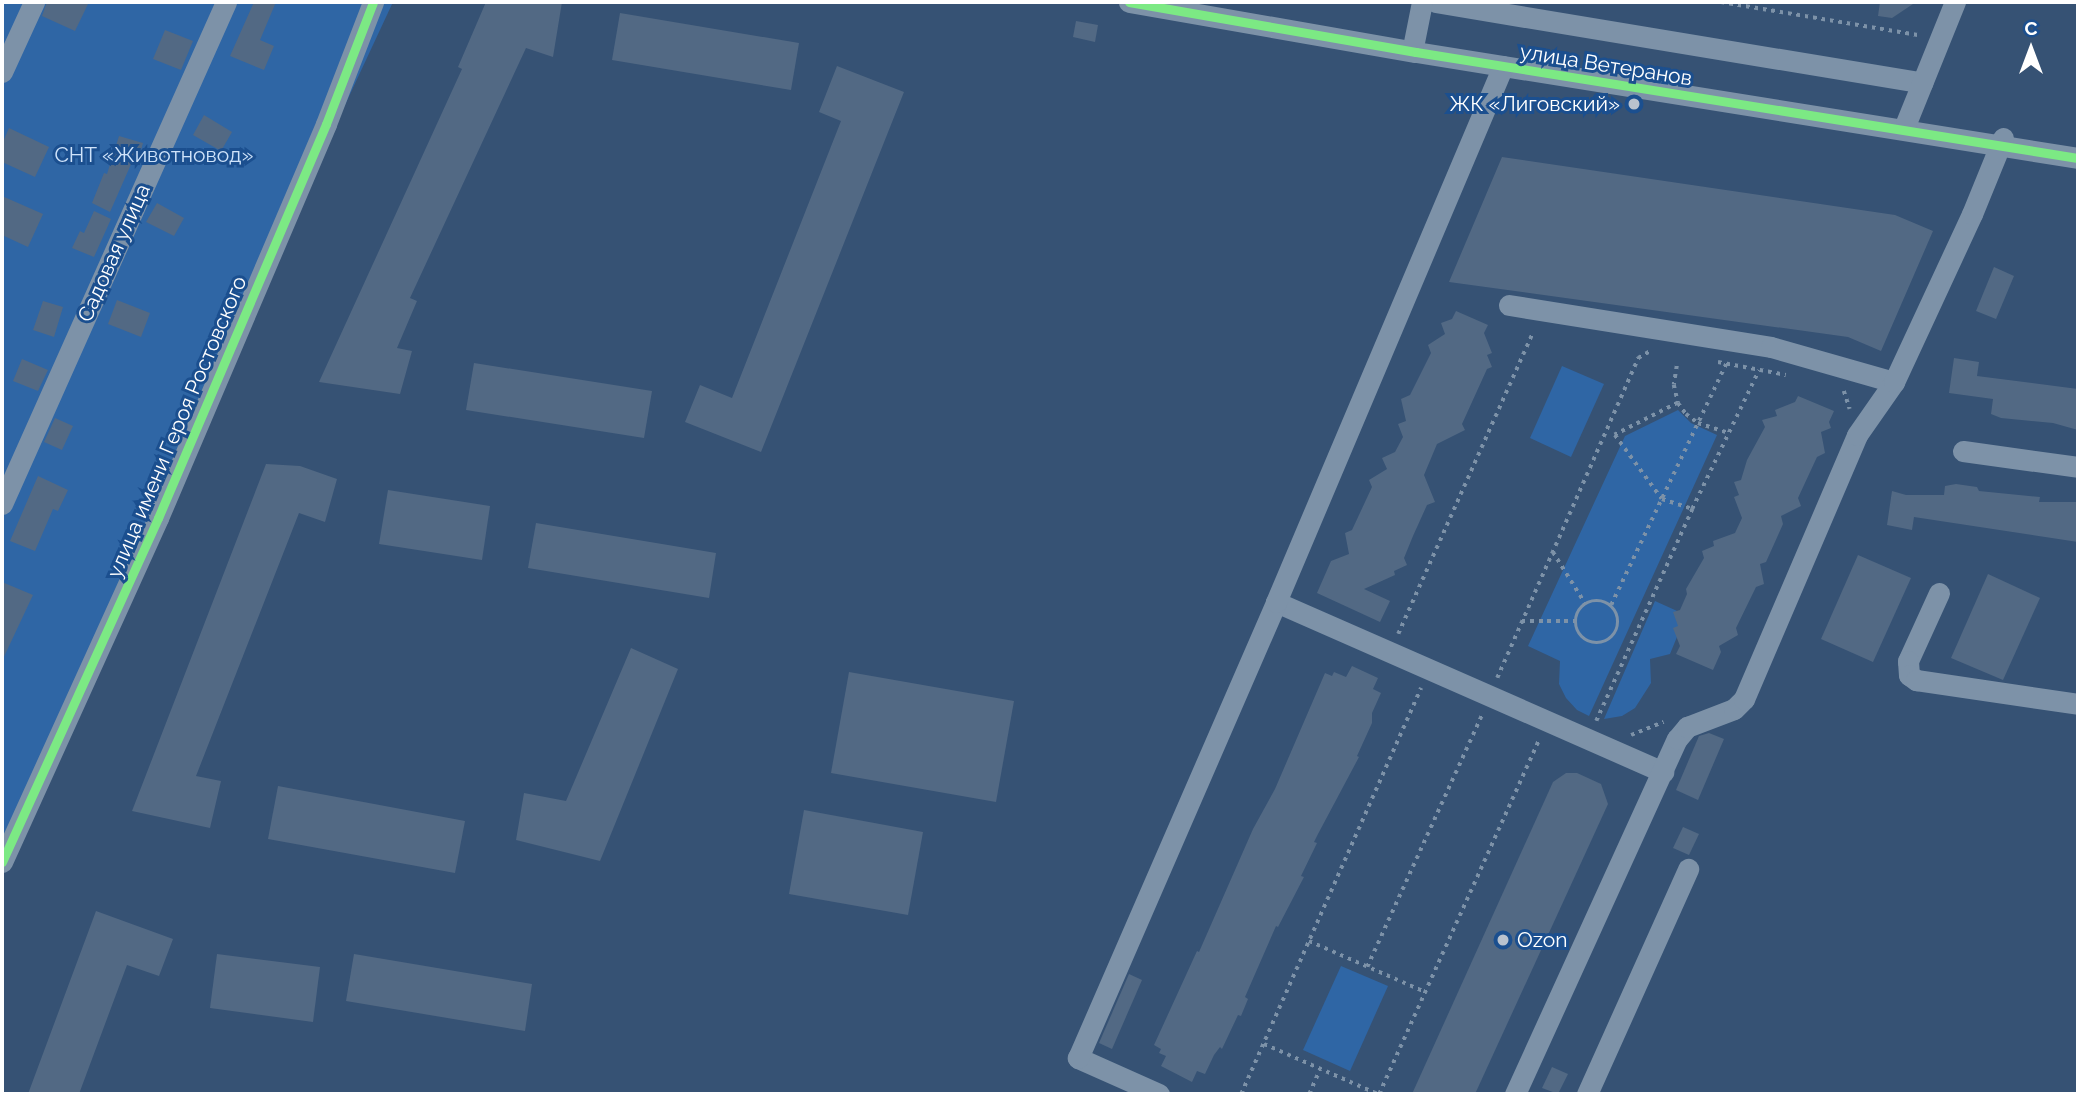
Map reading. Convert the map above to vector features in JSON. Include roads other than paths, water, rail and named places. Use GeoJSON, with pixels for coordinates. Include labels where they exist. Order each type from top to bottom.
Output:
{"type":"FeatureCollection","features":[{"type":"Feature","properties":{"kind":"street"},"geometry":{"type":"LineString","coordinates":[[2,72],[34,2]]}},
{"type":"Feature","properties":{"kind":"street","name":"Садовая улица"},"geometry":{"type":"LineString","coordinates":[[2,504],[226,2]]}},
{"type":"Feature","properties":{"kind":"street","name":"улица имени Героя Ростовского"},"geometry":{"type":"LineString","coordinates":[[2,862],[159,518],[326,124],[373,2]]}},
{"type":"Feature","properties":{"kind":"street","name":"улица Ветеранов"},"geometry":{"type":"LineString","coordinates":[[1129,2],[1503,66],[2001,142],[2078,150]]}},
{"type":"Feature","properties":{"kind":"street","name":"улица Ветеранов"},"geometry":{"type":"LineString","coordinates":[[1181,2],[1906,123],[2078,158]]}},
{"type":"Feature","properties":{"kind":"street"},"geometry":{"type":"LineString","coordinates":[[1414,42],[1422,2]]}},
{"type":"Feature","properties":{"kind":"street"},"geometry":{"type":"LineString","coordinates":[[1435,2],[1922,83]]}},
{"type":"Feature","properties":{"kind":"street"},"geometry":{"type":"LineString","coordinates":[[1906,123],[1955,2]]}},
{"type":"Feature","properties":{"kind":"street"},"geometry":{"type":"LineString","coordinates":[[1159,1094],[1078,1058],[1276,602],[1503,66]]}},
{"type":"Feature","properties":{"kind":"street"},"geometry":{"type":"LineString","coordinates":[[1515,1094],[1677,739],[1687,727],[1734,709],[1744,699],[1857,435],[1894,382],[1972,214],[2001,142]]}},
{"type":"Feature","properties":{"kind":"street"},"geometry":{"type":"LineString","coordinates":[[1509,305],[1771,347],[1894,382]]}},
{"type":"Feature","properties":{"kind":"street"},"geometry":{"type":"LineString","coordinates":[[1963,451],[2078,467]]}},
{"type":"Feature","properties":{"kind":"street"},"geometry":{"type":"LineString","coordinates":[[1939,593],[1908,661],[1909,675],[1916,680],[2078,704]]}},
{"type":"Feature","properties":{"kind":"street"},"geometry":{"type":"LineString","coordinates":[[1276,602],[1663,772]]}},
{"type":"Feature","properties":{"kind":"street"},"geometry":{"type":"LineString","coordinates":[[1587,1094],[1688,869]]}},
{"type":"Feature","properties":{"kind":"place","name":"ЖК «Лиговский»"},"geometry":{"type":"Point","coordinates":[1634,104]}},
{"type":"Feature","properties":{"kind":"place","name":"Ozon"},"geometry":{"type":"Point","coordinates":[1503,940]}},
{"type":"Feature","properties":{"kind":"park label","name":"СНТ «Животновод»"},"geometry":{"type":"Point","coordinates":[154,155]}}]}
